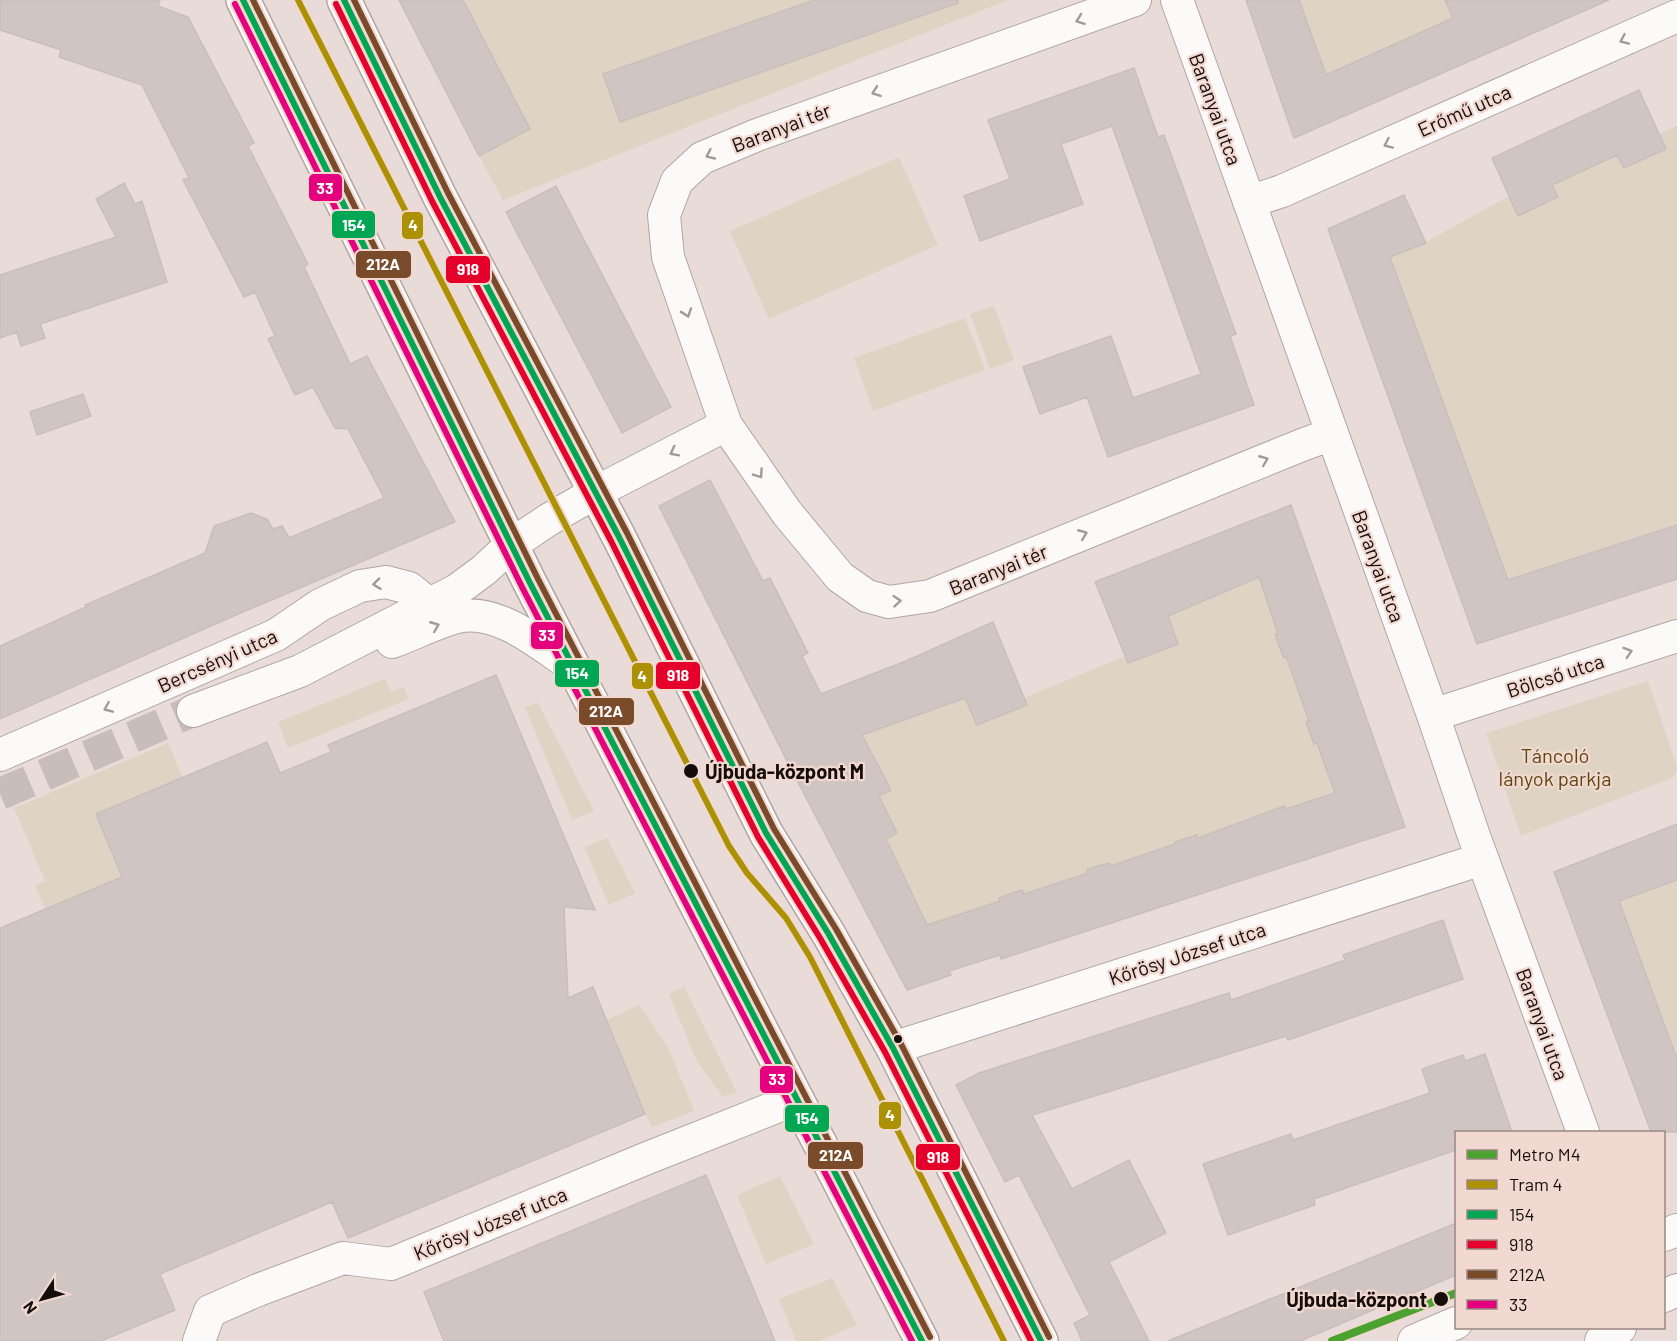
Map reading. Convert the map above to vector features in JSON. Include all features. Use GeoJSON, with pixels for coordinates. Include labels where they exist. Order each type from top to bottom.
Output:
{"type":"FeatureCollection","features":[{"type":"Feature","properties":{"kind":"main road"},"geometry":{"type":"LineString","coordinates":[[243,0],[572,666],[922,1341]]}},
{"type":"Feature","properties":{"kind":"main road"},"geometry":{"type":"LineString","coordinates":[[344,0],[440,197],[596,492],[766,833],[828,933],[893,1048],[1041,1341]]}},
{"type":"Feature","properties":{"kind":"street","name":"Baranyai tér"},"geometry":{"type":"LineString","coordinates":[[1135,0],[757,135],[702,158],[677,181],[664,215],[668,257],[726,425],[786,513],[840,577],[867,596],[889,602],[930,596],[1332,434]]}},
{"type":"Feature","properties":{"kind":"street","name":"Baranyai utca"},"geometry":{"type":"LineString","coordinates":[[1177,0],[1433,715],[1482,859],[1583,1131]]}},
{"type":"Feature","properties":{"kind":"street","name":"Erőmű utca"},"geometry":{"type":"LineString","coordinates":[[1249,202],[1282,191],[1677,16]]}},
{"type":"Feature","properties":{"kind":"street"},"geometry":{"type":"LineString","coordinates":[[596,492],[726,425]]}},
{"type":"Feature","properties":{"kind":"street","name":"Bercsényi utca"},"geometry":{"type":"LineString","coordinates":[[300,671],[457,591],[511,545],[596,492]]}},
{"type":"Feature","properties":{"kind":"street","name":"Bercsényi utca"},"geometry":{"type":"LineString","coordinates":[[0,755],[276,635],[320,605],[360,586],[386,582],[409,588],[429,604]]}},
{"type":"Feature","properties":{"kind":"street","name":"Bercsényi utca"},"geometry":{"type":"LineString","coordinates":[[193,711],[300,671],[349,659],[457,617],[475,615],[489,617],[518,630],[572,666]]}},
{"type":"Feature","properties":{"kind":"street","name":"Bölcső utca"},"geometry":{"type":"LineString","coordinates":[[1433,715],[1677,636]]}},
{"type":"Feature","properties":{"kind":"street","name":"Kőrösy József utca"},"geometry":{"type":"LineString","coordinates":[[893,1048],[1482,859]]}},
{"type":"Feature","properties":{"kind":"street","name":"Kőrösy József utca"},"geometry":{"type":"LineString","coordinates":[[199,1341],[210,1311],[258,1290],[343,1258],[391,1264],[634,1163],[796,1099]]}},
{"type":"Feature","properties":{"kind":"street"},"geometry":{"type":"LineString","coordinates":[[1414,1341],[1455,1323]]}},
{"type":"Feature","properties":{"kind":"street"},"geometry":{"type":"LineString","coordinates":[[1601,1341],[1619,1329]]}},
{"type":"Feature","properties":{"kind":"green space"},"geometry":{"type":"Polygon","coordinates":[[[463,0],[1008,0],[503,200],[479,156],[529,128],[463,0]]]}},
{"type":"Feature","properties":{"kind":"green space"},"geometry":{"type":"Polygon","coordinates":[[[1299,0],[1445,0],[1453,18],[1326,75],[1299,0]]]}},
{"type":"Feature","properties":{"kind":"green space"},"geometry":{"type":"Polygon","coordinates":[[[1677,126],[1677,525],[1508,580],[1390,257],[1426,242],[1509,196],[1519,216],[1558,197],[1552,185],[1617,155],[1624,168],[1666,149],[1659,134],[1677,126]]]}},
{"type":"Feature","properties":{"kind":"green space"},"geometry":{"type":"Polygon","coordinates":[[[899,157],[938,245],[769,319],[730,231],[899,157]]]}},
{"type":"Feature","properties":{"kind":"green space"},"geometry":{"type":"Polygon","coordinates":[[[994,306],[1014,360],[990,369],[970,314],[994,306]]]}},
{"type":"Feature","properties":{"kind":"green space"},"geometry":{"type":"Polygon","coordinates":[[[965,318],[985,370],[873,411],[854,358],[965,318]]]}},
{"type":"Feature","properties":{"kind":"green space"},"geometry":{"type":"Polygon","coordinates":[[[1258,575],[1278,634],[1275,635],[1284,657],[1286,656],[1309,721],[1306,722],[1314,744],[1317,743],[1335,793],[1286,809],[1284,806],[1198,838],[1197,835],[1175,842],[1175,844],[1111,866],[1109,863],[1087,869],[1088,873],[1024,894],[1022,890],[999,898],[1000,901],[927,925],[886,839],[897,833],[879,796],[891,789],[871,753],[850,742],[873,716],[878,729],[965,698],[978,725],[1027,705],[1024,698],[1125,656],[1128,663],[1178,644],[1167,611],[1197,604],[1258,575]]]}},
{"type":"Feature","properties":{"kind":"green space"},"geometry":{"type":"Polygon","coordinates":[[[385,679],[391,692],[404,687],[409,699],[288,748],[278,722],[385,679]]]}},
{"type":"Feature","properties":{"kind":"green space","name":"Táncoló lányok parkja"},"geometry":{"type":"Polygon","coordinates":[[[1648,681],[1676,764],[1674,776],[1521,836],[1486,733],[1648,681]]]}},
{"type":"Feature","properties":{"kind":"green space"},"geometry":{"type":"Polygon","coordinates":[[[538,703],[594,811],[572,820],[525,707],[538,703]]]}},
{"type":"Feature","properties":{"kind":"green space"},"geometry":{"type":"Polygon","coordinates":[[[168,743],[183,778],[96,814],[122,877],[45,909],[35,886],[45,881],[14,808],[168,743]]]}},
{"type":"Feature","properties":{"kind":"green space"},"geometry":{"type":"Polygon","coordinates":[[[607,838],[635,893],[609,905],[584,847],[607,838]]]}},
{"type":"Feature","properties":{"kind":"green space"},"geometry":{"type":"Polygon","coordinates":[[[1677,880],[1677,1059],[1619,901],[1677,880]]]}},
{"type":"Feature","properties":{"kind":"green space"},"geometry":{"type":"Polygon","coordinates":[[[684,987],[737,1092],[723,1097],[697,1062],[669,994],[684,987]]]}},
{"type":"Feature","properties":{"kind":"green space"},"geometry":{"type":"Polygon","coordinates":[[[639,1005],[668,1047],[694,1111],[652,1127],[607,1020],[639,1005]]]}},
{"type":"Feature","properties":{"kind":"green space"},"geometry":{"type":"Polygon","coordinates":[[[780,1176],[814,1244],[766,1264],[737,1195],[780,1176]]]}},
{"type":"Feature","properties":{"kind":"green space"},"geometry":{"type":"Polygon","coordinates":[[[832,1278],[857,1325],[819,1341],[796,1341],[779,1299],[832,1278]]]}},
{"type":"Feature","properties":{"kind":"building"},"geometry":{"type":"Polygon","coordinates":[[[0,0],[160,0],[158,6],[188,17],[254,143],[248,146],[308,264],[304,267],[350,364],[367,356],[455,522],[0,719],[0,646],[86,607],[85,605],[205,553],[214,526],[251,513],[267,519],[273,529],[282,526],[289,538],[384,498],[348,429],[335,428],[313,387],[295,395],[268,339],[275,336],[255,292],[244,297],[183,180],[189,178],[142,85],[59,57],[61,50],[0,30],[0,0]]]}},
{"type":"Feature","properties":{"kind":"building"},"geometry":{"type":"Polygon","coordinates":[[[399,0],[463,0],[530,129],[479,156],[399,0]]]}},
{"type":"Feature","properties":{"kind":"building"},"geometry":{"type":"Polygon","coordinates":[[[814,0],[958,0],[958,3],[620,122],[603,74],[814,0]]]}},
{"type":"Feature","properties":{"kind":"building"},"geometry":{"type":"Polygon","coordinates":[[[1246,0],[1299,0],[1326,75],[1453,18],[1445,0],[1609,0],[1294,138],[1246,0]]]}},
{"type":"Feature","properties":{"kind":"building"},"geometry":{"type":"Polygon","coordinates":[[[1134,68],[1158,137],[1164,135],[1236,334],[1230,336],[1254,405],[1108,457],[1087,397],[1040,414],[1023,367],[1111,336],[1133,398],[1201,374],[1112,126],[1061,144],[1083,204],[980,241],[964,196],[1010,179],[988,120],[1134,68]]]}},
{"type":"Feature","properties":{"kind":"building"},"geometry":{"type":"Polygon","coordinates":[[[1639,90],[1666,149],[1624,168],[1617,155],[1552,185],[1558,197],[1518,216],[1492,158],[1639,90]]]}},
{"type":"Feature","properties":{"kind":"building"},"geometry":{"type":"Polygon","coordinates":[[[124,183],[135,204],[142,201],[167,282],[40,324],[45,338],[21,346],[17,332],[0,338],[0,275],[116,237],[96,199],[124,183]]]}},
{"type":"Feature","properties":{"kind":"building"},"geometry":{"type":"Polygon","coordinates":[[[556,186],[671,407],[622,433],[506,212],[556,186]]]}},
{"type":"Feature","properties":{"kind":"building"},"geometry":{"type":"Polygon","coordinates":[[[1404,195],[1426,243],[1390,257],[1508,580],[1677,525],[1677,579],[1477,644],[1328,229],[1404,195]]]}},
{"type":"Feature","properties":{"kind":"building"},"geometry":{"type":"Polygon","coordinates":[[[83,394],[91,416],[37,435],[30,412],[83,394]]]}},
{"type":"Feature","properties":{"kind":"building"},"geometry":{"type":"Polygon","coordinates":[[[710,480],[763,581],[770,578],[808,653],[802,656],[821,694],[906,661],[993,622],[1027,705],[977,725],[965,698],[862,735],[891,790],[879,796],[897,833],[886,839],[927,925],[1000,901],[999,898],[1022,890],[1024,894],[1088,873],[1087,870],[1098,866],[1109,863],[1111,866],[1175,844],[1175,842],[1197,835],[1198,838],[1284,806],[1286,809],[1335,793],[1317,743],[1314,744],[1306,722],[1309,721],[1286,656],[1284,658],[1279,646],[1275,634],[1278,634],[1259,577],[1168,616],[1178,644],[1128,663],[1095,582],[1291,505],[1405,827],[1001,959],[1000,955],[949,971],[951,975],[907,990],[792,771],[659,506],[710,480]]]}},
{"type":"Feature","properties":{"kind":"building"},"geometry":{"type":"Polygon","coordinates":[[[496,675],[595,910],[564,907],[568,998],[593,987],[645,1114],[348,1238],[332,1202],[160,1274],[175,1310],[101,1341],[0,1341],[0,928],[122,877],[96,814],[267,742],[280,773],[331,752],[328,745],[496,675]]]}},
{"type":"Feature","properties":{"kind":"building"},"geometry":{"type":"Polygon","coordinates":[[[1677,824],[1677,880],[1619,901],[1677,1059],[1677,1132],[1651,1131],[1554,872],[1677,824]]]}},
{"type":"Feature","properties":{"kind":"building"},"geometry":{"type":"Polygon","coordinates":[[[1443,920],[1463,979],[1288,1040],[1286,1036],[1032,1115],[1072,1189],[1129,1160],[1166,1233],[1109,1262],[1149,1341],[1082,1341],[1074,1323],[1090,1315],[1019,1175],[1005,1182],[956,1085],[979,1073],[1229,993],[1231,1000],[1345,960],[1343,955],[1443,920]]]}},
{"type":"Feature","properties":{"kind":"building"},"geometry":{"type":"Polygon","coordinates":[[[1485,1054],[1512,1131],[1455,1131],[1455,1150],[1314,1199],[1315,1205],[1228,1235],[1203,1164],[1291,1134],[1293,1140],[1430,1093],[1422,1069],[1463,1055],[1465,1061],[1485,1054]]]}},
{"type":"Feature","properties":{"kind":"building"},"geometry":{"type":"Polygon","coordinates":[[[706,1175],[775,1341],[444,1341],[424,1292],[706,1175]]]}},
{"type":"Feature","properties":{"kind":"building"},"geometry":{"type":"Polygon","coordinates":[[[1455,1223],[1455,1275],[1300,1341],[1168,1341],[1455,1223]]]}},
{"type":"Feature","properties":{"kind":"tunnel"},"geometry":{"type":"LineString","coordinates":[[0,794],[193,711]]}},
{"type":"Feature","properties":{"kind":"metro line","name":"M4"},"geometry":{"type":"LineString","coordinates":[[1332,1341],[1455,1293]]}},
{"type":"Feature","properties":{"kind":"tram line","name":"4"},"geometry":{"type":"LineString","coordinates":[[298,0],[729,846],[747,873],[786,918],[810,957],[1004,1341]]}},
{"type":"Feature","properties":{"kind":"transit line","name":"154"},"geometry":{"type":"LineString","coordinates":[[243,0],[530,583],[922,1341]]}},
{"type":"Feature","properties":{"kind":"transit line","name":"212A"},"geometry":{"type":"LineString","coordinates":[[253,0],[538,579],[930,1337]]}},
{"type":"Feature","properties":{"kind":"transit line","name":"154"},"geometry":{"type":"LineString","coordinates":[[344,0],[440,197],[619,537],[766,833],[828,933],[893,1048],[1041,1341]]}},
{"type":"Feature","properties":{"kind":"transit line","name":"212A"},"geometry":{"type":"LineString","coordinates":[[354,0],[448,193],[627,533],[774,829],[836,929],[901,1044],[1049,1337]]}},
{"type":"Feature","properties":{"kind":"transit line","name":"33"},"geometry":{"type":"LineString","coordinates":[[235,4],[522,587],[912,1341]]}},
{"type":"Feature","properties":{"kind":"transit line","name":"918"},"geometry":{"type":"LineString","coordinates":[[336,4],[432,201],[611,541],[758,837],[820,938],[885,1052],[1031,1341]]}},
{"type":"Feature","properties":{"kind":"place","name":"Újbuda-központ M"},"geometry":{"type":"Point","coordinates":[691,771]}},
{"type":"Feature","properties":{"kind":"place","name":"Újbuda-központ"},"geometry":{"type":"Point","coordinates":[1441,1299]}}]}
